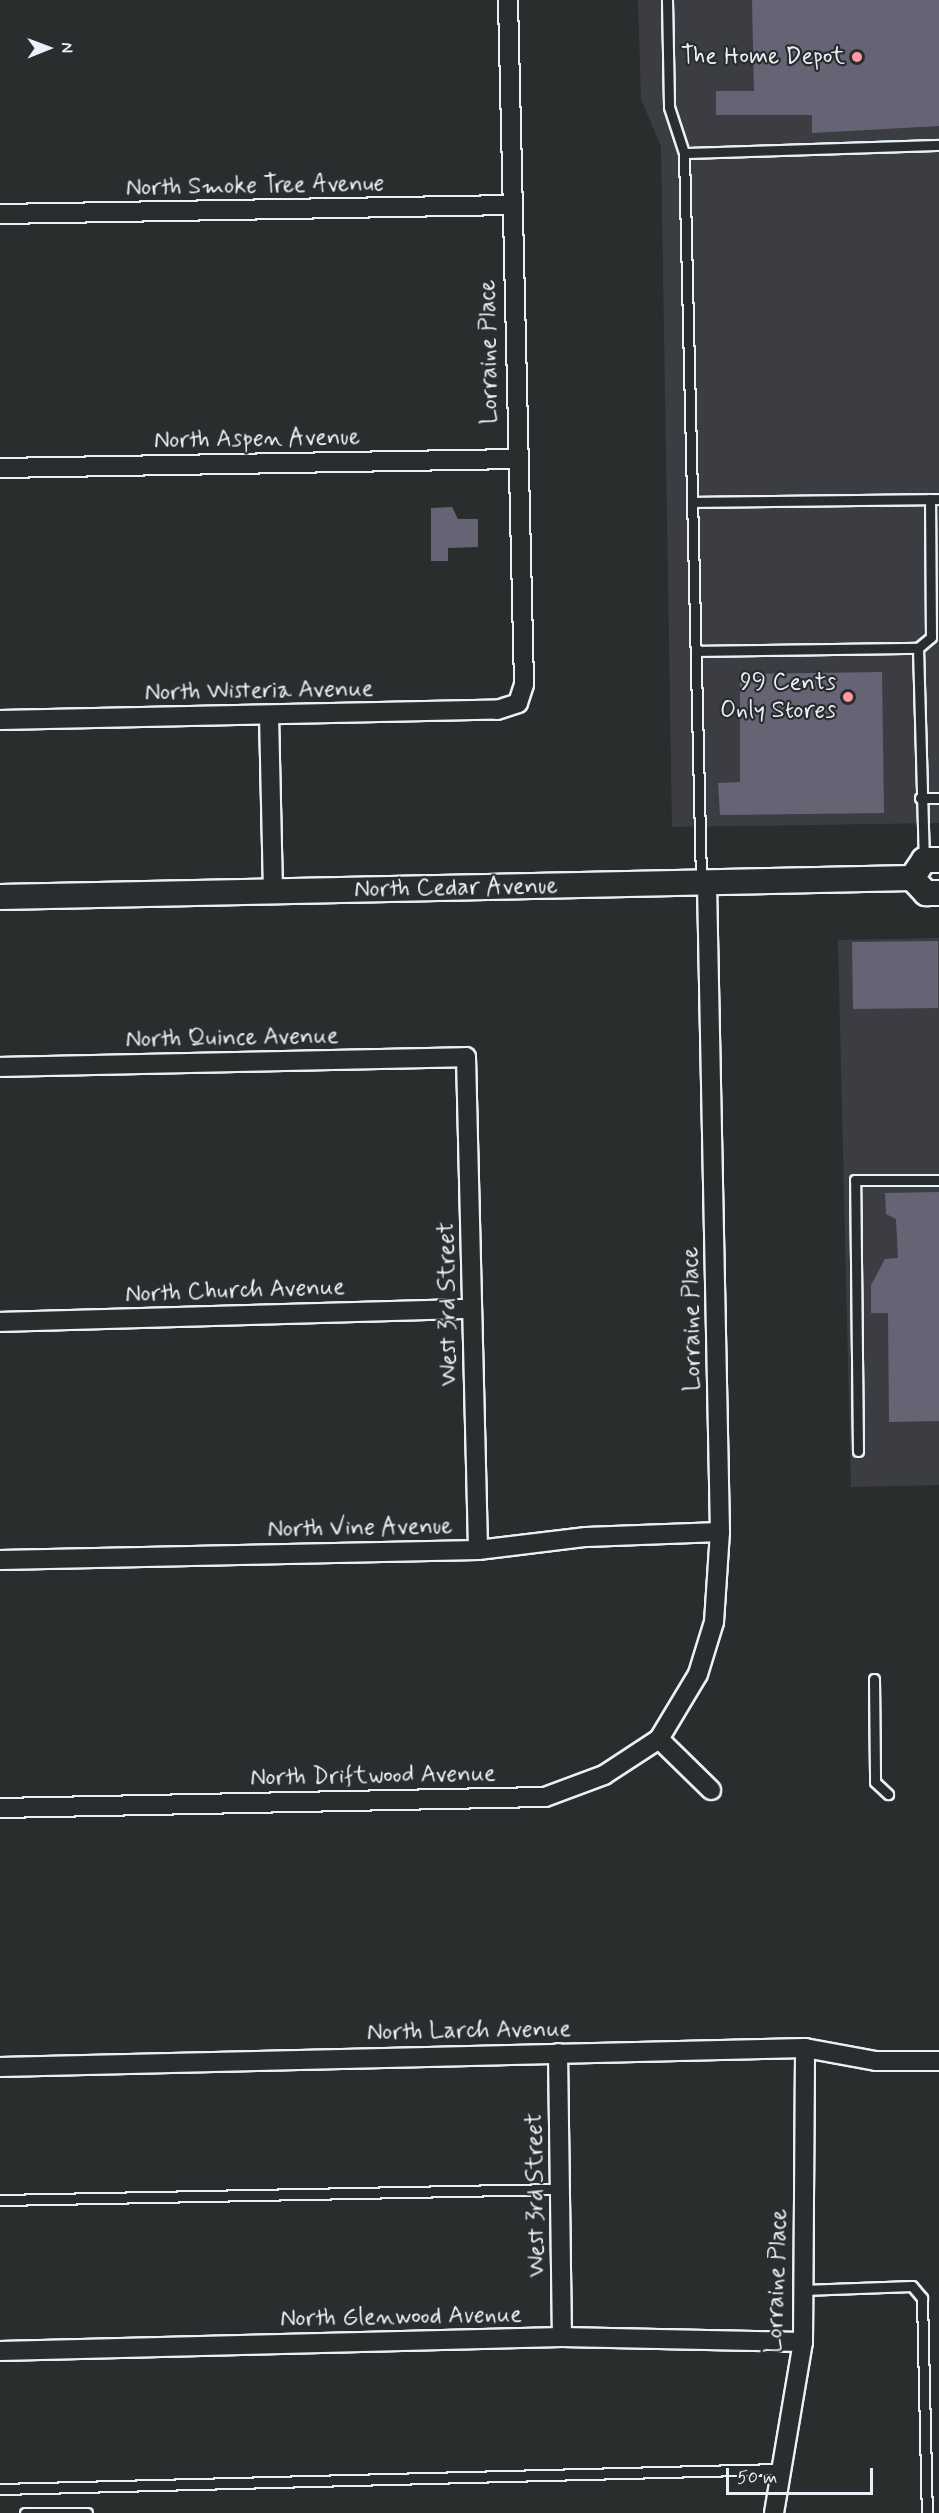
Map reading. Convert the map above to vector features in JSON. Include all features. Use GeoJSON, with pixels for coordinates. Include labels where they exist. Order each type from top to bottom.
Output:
{"type":"FeatureCollection","features":[{"type":"Feature","properties":{"kind":"main road","name":"North Cedar Avenue"},"geometry":{"type":"LineString","coordinates":[[0,897],[273,890],[704,885],[925,866]]}},
{"type":"Feature","properties":{"kind":"main road"},"geometry":{"type":"LineString","coordinates":[[925,866],[926,893],[939,893]]}},
{"type":"Feature","properties":{"kind":"street","name":"Lorraine Place"},"geometry":{"type":"LineString","coordinates":[[508,0],[515,459],[524,684],[518,703]]}},
{"type":"Feature","properties":{"kind":"street","name":"North Smoke Tree Avenue"},"geometry":{"type":"LineString","coordinates":[[0,214],[511,205]]}},
{"type":"Feature","properties":{"kind":"street","name":"North Aspen Avenue"},"geometry":{"type":"LineString","coordinates":[[0,468],[515,459]]}},
{"type":"Feature","properties":{"kind":"street","name":"North Wisteria Avenue"},"geometry":{"type":"LineString","coordinates":[[0,720],[497,710],[518,703]]}},
{"type":"Feature","properties":{"kind":"street"},"geometry":{"type":"LineString","coordinates":[[269,715],[273,890]]}},
{"type":"Feature","properties":{"kind":"street","name":"Lorraine Place"},"geometry":{"type":"LineString","coordinates":[[659,1739],[698,1674],[714,1622],[720,1532],[704,885]]}},
{"type":"Feature","properties":{"kind":"street","name":"North Quince Avenue"},"geometry":{"type":"LineString","coordinates":[[0,1067],[466,1057]]}},
{"type":"Feature","properties":{"kind":"street","name":"West 3rd Street"},"geometry":{"type":"LineString","coordinates":[[466,1057],[478,1550]]}},
{"type":"Feature","properties":{"kind":"street","name":"North Church Avenue"},"geometry":{"type":"LineString","coordinates":[[0,1322],[472,1309]]}},
{"type":"Feature","properties":{"kind":"street","name":"North Vine Avenue"},"geometry":{"type":"LineString","coordinates":[[0,1560],[478,1550],[586,1537],[720,1532]]}},
{"type":"Feature","properties":{"kind":"street"},"geometry":{"type":"LineString","coordinates":[[659,1739],[711,1790]]}},
{"type":"Feature","properties":{"kind":"street","name":"North Driftwood Avenue"},"geometry":{"type":"LineString","coordinates":[[0,1808],[545,1797],[604,1775],[659,1739]]}},
{"type":"Feature","properties":{"kind":"street","name":"Lorraine Place"},"geometry":{"type":"LineString","coordinates":[[774,2513],[803,2342],[806,2048]]}},
{"type":"Feature","properties":{"kind":"street","name":"North Larch Avenue"},"geometry":{"type":"LineString","coordinates":[[0,2067],[806,2048],[876,2061],[939,2061]]}},
{"type":"Feature","properties":{"kind":"street","name":"West 3rd Street"},"geometry":{"type":"LineString","coordinates":[[558,2053],[562,2337]]}},
{"type":"Feature","properties":{"kind":"street","name":"North Glenwood Avenue"},"geometry":{"type":"LineString","coordinates":[[0,2351],[562,2337],[803,2342]]}},
{"type":"Feature","properties":{"kind":"lane"},"geometry":{"type":"LineString","coordinates":[[667,0],[669,107],[684,153],[704,885]]}},
{"type":"Feature","properties":{"kind":"lane"},"geometry":{"type":"LineString","coordinates":[[684,153],[939,145]]}},
{"type":"Feature","properties":{"kind":"lane"},"geometry":{"type":"LineString","coordinates":[[692,502],[935,499],[931,637],[918,648],[696,651]]}},
{"type":"Feature","properties":{"kind":"lane"},"geometry":{"type":"LineString","coordinates":[[918,648],[920,798],[925,866]]}},
{"type":"Feature","properties":{"kind":"lane"},"geometry":{"type":"LineString","coordinates":[[920,798],[939,798]]}},
{"type":"Feature","properties":{"kind":"lane"},"geometry":{"type":"LineString","coordinates":[[858,1451],[855,1179],[939,1180]]}},
{"type":"Feature","properties":{"kind":"lane"},"geometry":{"type":"LineString","coordinates":[[874,1679],[875,1782],[888,1794]]}},
{"type":"Feature","properties":{"kind":"lane"},"geometry":{"type":"LineString","coordinates":[[0,2200],[560,2189]]}},
{"type":"Feature","properties":{"kind":"lane"},"geometry":{"type":"LineString","coordinates":[[803,2290],[912,2286],[922,2298],[927,2513]]}},
{"type":"Feature","properties":{"kind":"lane"},"geometry":{"type":"LineString","coordinates":[[0,2488],[780,2469]]}},
{"type":"Feature","properties":{"kind":"lane"},"geometry":{"type":"LineString","coordinates":[[25,2513],[87,2513]]}},
{"type":"Feature","properties":{"kind":"shaded area"},"geometry":{"type":"Polygon","coordinates":[[[638,0],[939,0],[939,823],[672,827],[661,146],[641,99],[638,0]]]}},
{"type":"Feature","properties":{"kind":"shaded area"},"geometry":{"type":"Polygon","coordinates":[[[939,938],[939,1485],[851,1487],[838,940],[939,938]]]}},
{"type":"Feature","properties":{"kind":"building","name":"The Home Depot"},"geometry":{"type":"Polygon","coordinates":[[[752,0],[939,0],[939,126],[812,133],[812,115],[716,115],[716,91],[754,91],[752,0]]]}},
{"type":"Feature","properties":{"kind":"building"},"geometry":{"type":"Polygon","coordinates":[[[452,507],[458,519],[478,519],[478,547],[448,548],[448,561],[431,561],[431,508],[452,507]]]}},
{"type":"Feature","properties":{"kind":"building"},"geometry":{"type":"Polygon","coordinates":[[[882,672],[884,813],[720,815],[718,783],[740,782],[740,674],[882,672]]]}},
{"type":"Feature","properties":{"kind":"building"},"geometry":{"type":"Polygon","coordinates":[[[938,941],[938,1008],[853,1009],[852,942],[938,941]]]}},
{"type":"Feature","properties":{"kind":"building"},"geometry":{"type":"Polygon","coordinates":[[[939,1192],[939,1421],[889,1422],[888,1313],[871,1313],[871,1285],[885,1259],[898,1258],[896,1219],[886,1214],[885,1193],[939,1192]]]}},
{"type":"Feature","properties":{"kind":"place","name":"The Home Depot"},"geometry":{"type":"Point","coordinates":[857,57]}},
{"type":"Feature","properties":{"kind":"place","name":"99 Cents Only Stores"},"geometry":{"type":"Point","coordinates":[848,697]}}]}
